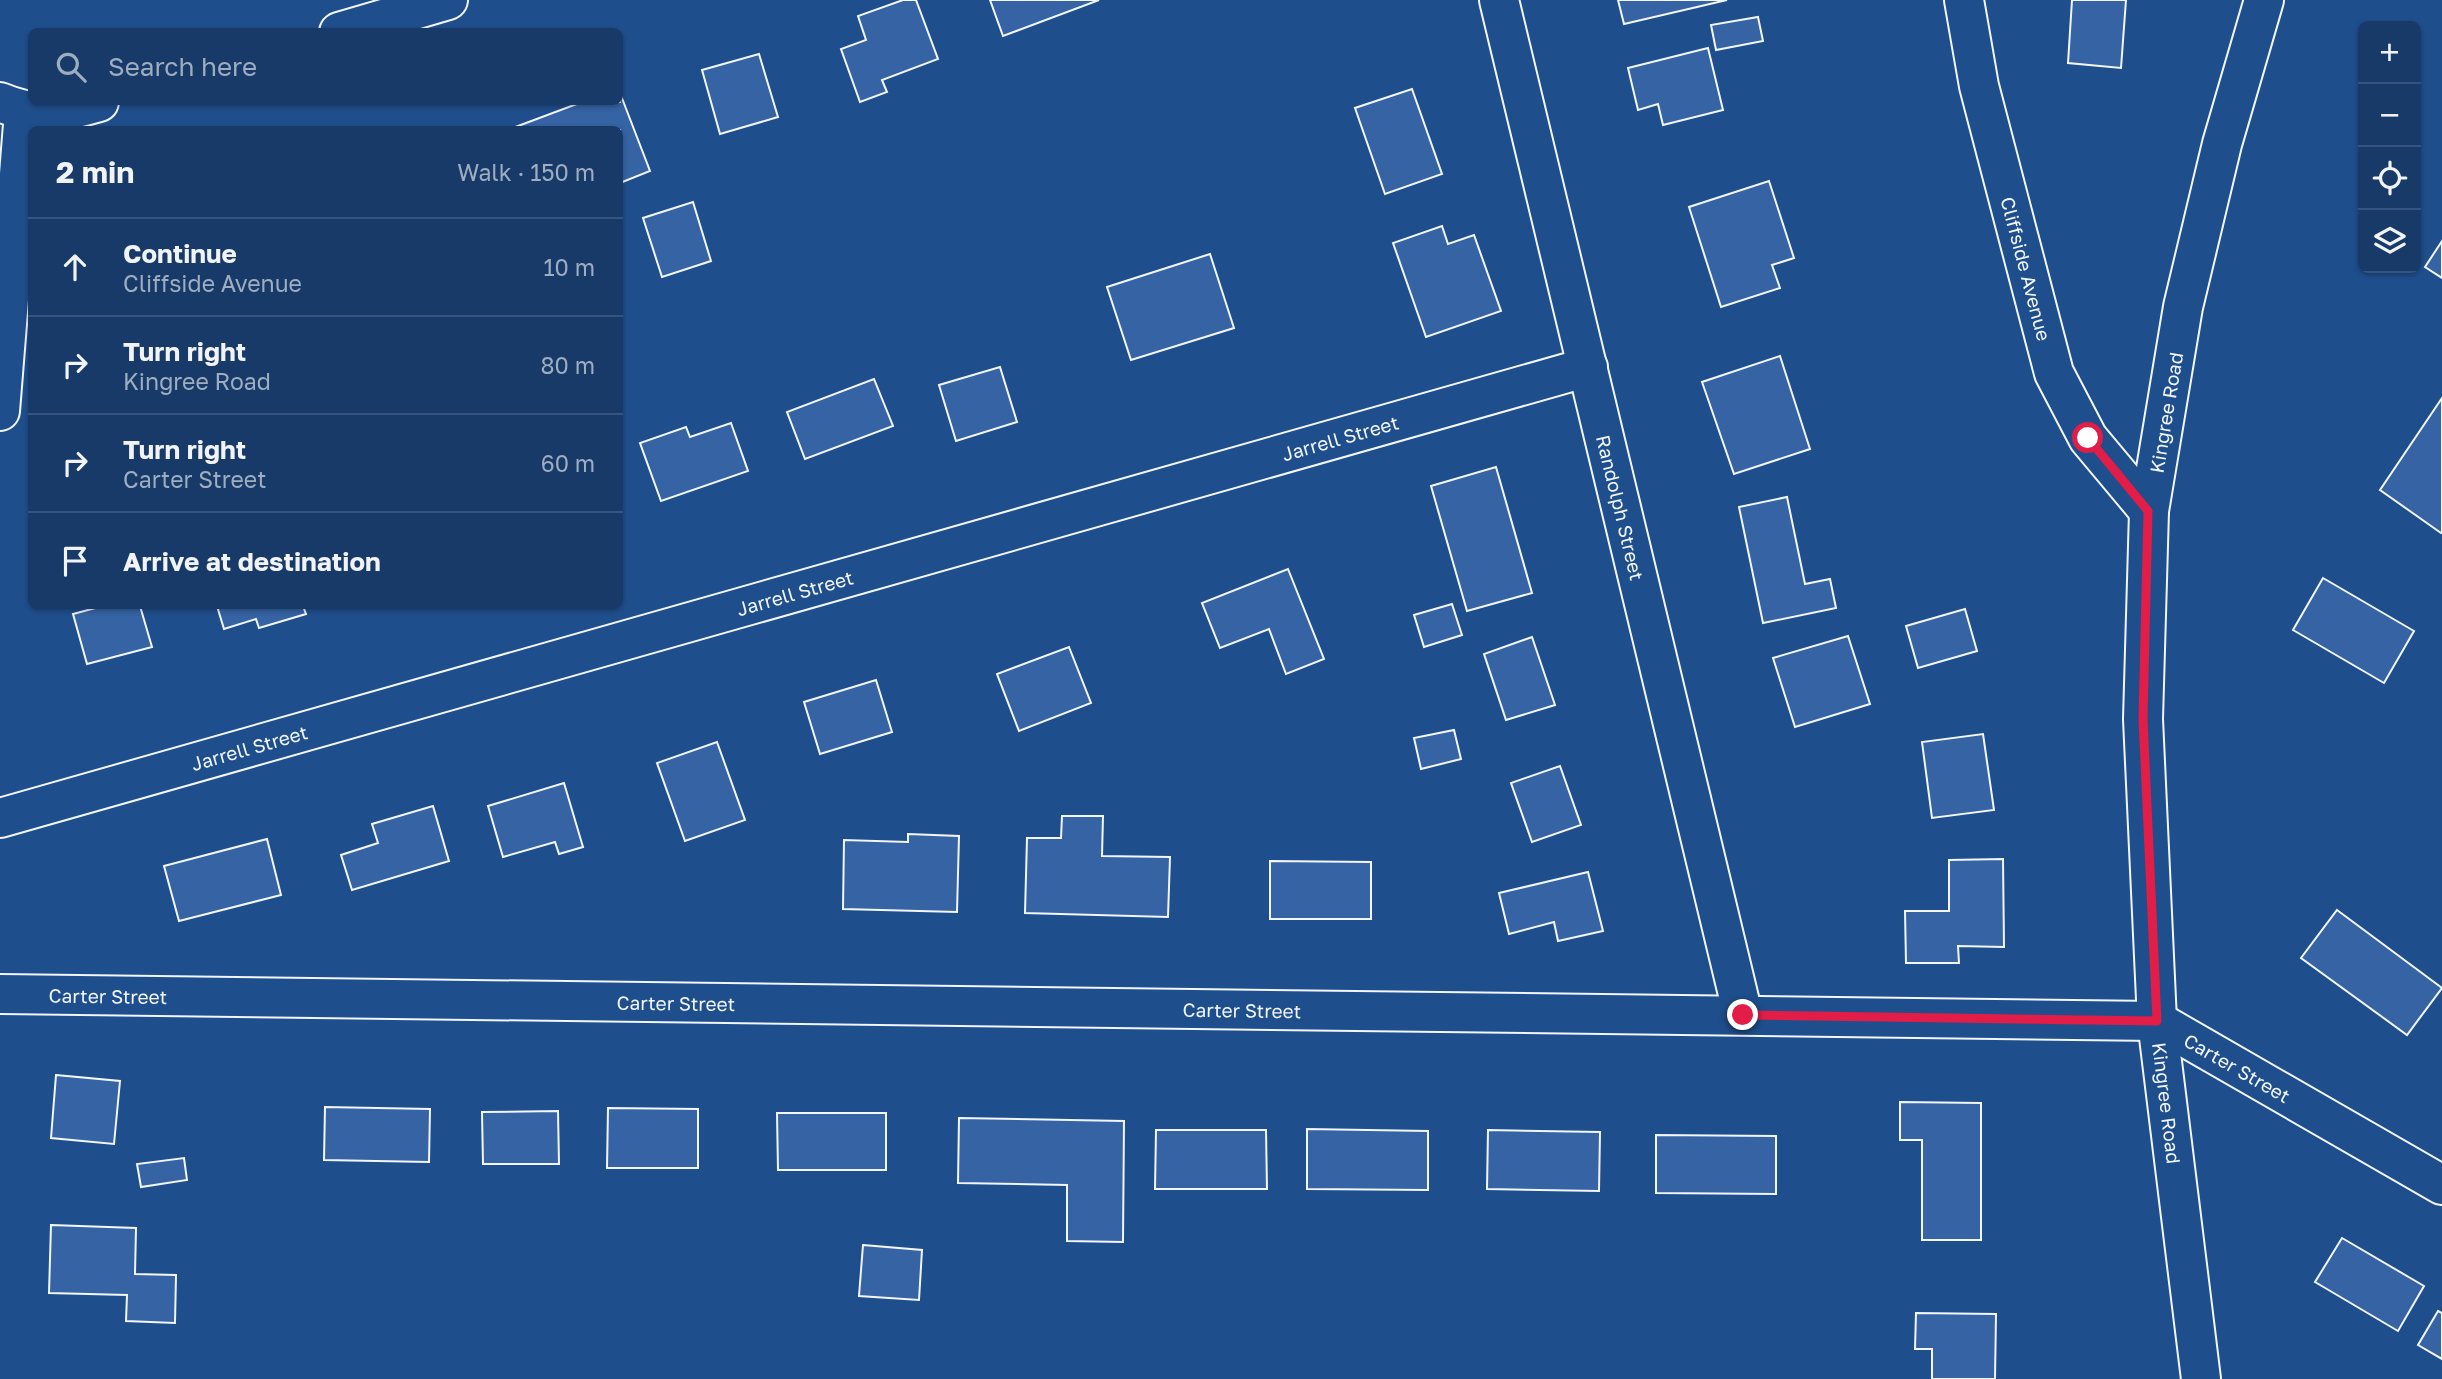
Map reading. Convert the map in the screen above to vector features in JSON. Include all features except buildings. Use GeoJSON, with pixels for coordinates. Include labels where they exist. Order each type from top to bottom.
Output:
{"type":"FeatureCollection","features":[{"type":"Feature","properties":{"kind":"street"},"geometry":{"type":"LineString","coordinates":[[353,28],[448,0]]}},
{"type":"Feature","properties":{"kind":"street","name":"Randolph Street"},"geometry":{"type":"LineString","coordinates":[[1499,0],[1743,1015]]}},
{"type":"Feature","properties":{"kind":"street","name":"Cliffside Avenue"},"geometry":{"type":"LineString","coordinates":[[1964,0],[1979,86],[2054,373],[2088,438],[2148,511]]}},
{"type":"Feature","properties":{"kind":"street","name":"Kingree Road"},"geometry":{"type":"LineString","coordinates":[[2201,1379],[2157,1021],[2143,719],[2148,511],[2183,307],[2222,144],[2264,0]]}},
{"type":"Feature","properties":{"kind":"street"},"geometry":{"type":"LineString","coordinates":[[0,411],[12,107],[66,111],[88,105]]}},
{"type":"Feature","properties":{"kind":"street","name":"Jarrell Street"},"geometry":{"type":"LineString","coordinates":[[0,818],[1588,367]]}},
{"type":"Feature","properties":{"kind":"street","name":"Carter Street"},"geometry":{"type":"LineString","coordinates":[[0,994],[2157,1021],[2442,1185]]}},
{"type":"Feature","properties":{"kind":"route"},"geometry":{"type":"LineString","coordinates":[[1743,1015],[2157,1021],[2143,719],[2148,511],[2088,438]]}}]}
